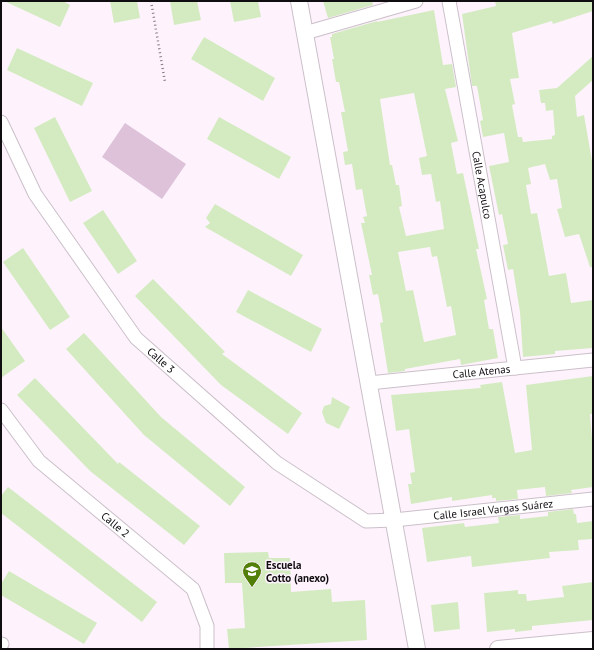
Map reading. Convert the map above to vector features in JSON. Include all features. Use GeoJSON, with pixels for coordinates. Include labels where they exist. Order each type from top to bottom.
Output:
{"type":"FeatureCollection","features":[{"type":"Feature","properties":{"kind":"street"},"geometry":{"type":"LineString","coordinates":[[299,1],[394,520],[416,649]]}},
{"type":"Feature","properties":{"kind":"street"},"geometry":{"type":"LineString","coordinates":[[305,33],[416,1]]}},
{"type":"Feature","properties":{"kind":"street","name":"Calle Acapulco"},"geometry":{"type":"LineString","coordinates":[[449,1],[516,368]]}},
{"type":"Feature","properties":{"kind":"street","name":"Calle 3"},"geometry":{"type":"LineString","coordinates":[[1,122],[35,194],[136,338],[277,463],[366,520],[394,520]]}},
{"type":"Feature","properties":{"kind":"street","name":"Calle Atenas"},"geometry":{"type":"LineString","coordinates":[[369,384],[593,360]]}},
{"type":"Feature","properties":{"kind":"street","name":"Calle 2"},"geometry":{"type":"LineString","coordinates":[[1,410],[39,461],[193,589],[207,626],[207,649]]}},
{"type":"Feature","properties":{"kind":"street","name":"Calle Israel Vargas Suárez"},"geometry":{"type":"LineString","coordinates":[[394,520],[593,499]]}},
{"type":"Feature","properties":{"kind":"street"},"geometry":{"type":"LineString","coordinates":[[498,649],[593,640]]}},
{"type":"Feature","properties":{"kind":"path"},"geometry":{"type":"LineString","coordinates":[[152,1],[165,82]]}},
{"type":"Feature","properties":{"kind":"shaded area"},"geometry":{"type":"Polygon","coordinates":[[[125,123],[186,164],[162,199],[102,157],[125,123]]]}},
{"type":"Feature","properties":{"kind":"building"},"geometry":{"type":"Polygon","coordinates":[[[4,1],[63,1],[70,5],[60,27],[4,1]]]}},
{"type":"Feature","properties":{"kind":"building"},"geometry":{"type":"Polygon","coordinates":[[[110,1],[137,1],[140,18],[114,23],[110,1]]]}},
{"type":"Feature","properties":{"kind":"building"},"geometry":{"type":"Polygon","coordinates":[[[170,1],[197,1],[201,20],[174,25],[170,1]]]}},
{"type":"Feature","properties":{"kind":"building"},"geometry":{"type":"Polygon","coordinates":[[[230,1],[258,1],[261,17],[234,22],[230,1]]]}},
{"type":"Feature","properties":{"kind":"building"},"geometry":{"type":"Polygon","coordinates":[[[323,1],[372,1],[373,5],[328,18],[323,1]]]}},
{"type":"Feature","properties":{"kind":"building"},"geometry":{"type":"Polygon","coordinates":[[[495,1],[593,1],[593,11],[553,24],[552,21],[512,33],[519,78],[510,79],[515,104],[512,105],[518,137],[522,137],[523,142],[552,139],[552,136],[555,135],[553,110],[546,111],[545,103],[541,103],[539,90],[557,88],[593,56],[593,80],[575,96],[577,117],[584,115],[593,167],[593,267],[590,267],[579,234],[565,237],[557,209],[562,208],[557,179],[550,180],[545,164],[528,168],[531,184],[526,185],[531,214],[537,213],[549,276],[566,273],[571,303],[593,300],[593,348],[555,351],[555,354],[523,357],[520,312],[513,269],[508,270],[503,245],[508,244],[502,214],[499,215],[489,166],[509,162],[504,133],[483,137],[480,121],[483,120],[477,86],[472,86],[462,14],[496,6],[495,1]]]}},
{"type":"Feature","properties":{"kind":"building"},"geometry":{"type":"Polygon","coordinates":[[[434,10],[443,65],[452,64],[456,87],[445,89],[458,141],[451,143],[457,174],[463,173],[479,249],[476,249],[487,299],[484,300],[489,329],[493,329],[498,358],[461,365],[460,359],[405,369],[405,371],[388,373],[380,323],[383,322],[378,294],[373,295],[369,275],[372,275],[361,223],[365,223],[363,217],[367,216],[362,189],[356,190],[352,164],[345,165],[343,152],[348,151],[341,112],[345,112],[339,82],[336,82],[330,37],[332,37],[332,34],[377,22],[434,10]],[[414,93],[380,99],[390,165],[392,165],[396,185],[399,185],[402,206],[399,207],[406,236],[444,229],[440,201],[436,202],[431,174],[422,175],[419,158],[427,156],[414,93]],[[430,247],[398,252],[406,291],[413,290],[424,342],[456,335],[451,306],[447,307],[437,256],[432,257],[430,247]]]}},
{"type":"Feature","properties":{"kind":"building"},"geometry":{"type":"Polygon","coordinates":[[[204,37],[275,78],[263,101],[191,59],[204,37]]]}},
{"type":"Feature","properties":{"kind":"building"},"geometry":{"type":"Polygon","coordinates":[[[17,48],[93,83],[82,106],[7,70],[17,48]]]}},
{"type":"Feature","properties":{"kind":"building"},"geometry":{"type":"Polygon","coordinates":[[[55,117],[92,191],[70,202],[34,128],[55,117]]]}},
{"type":"Feature","properties":{"kind":"building"},"geometry":{"type":"Polygon","coordinates":[[[219,117],[291,157],[279,179],[207,139],[219,117]]]}},
{"type":"Feature","properties":{"kind":"building"},"geometry":{"type":"Polygon","coordinates":[[[215,204],[303,255],[291,276],[205,227],[210,223],[206,218],[215,204]]]}},
{"type":"Feature","properties":{"kind":"building"},"geometry":{"type":"Polygon","coordinates":[[[103,210],[137,261],[118,274],[83,223],[103,210]]]}},
{"type":"Feature","properties":{"kind":"building"},"geometry":{"type":"Polygon","coordinates":[[[23,248],[70,317],[50,330],[3,262],[23,248]]]}},
{"type":"Feature","properties":{"kind":"building"},"geometry":{"type":"Polygon","coordinates":[[[153,279],[225,352],[222,354],[302,413],[288,434],[221,385],[135,296],[153,279]]]}},
{"type":"Feature","properties":{"kind":"building"},"geometry":{"type":"Polygon","coordinates":[[[248,290],[322,329],[311,352],[236,312],[248,290]]]}},
{"type":"Feature","properties":{"kind":"building"},"geometry":{"type":"Polygon","coordinates":[[[1,327],[25,361],[1,378],[1,327]]]}},
{"type":"Feature","properties":{"kind":"building"},"geometry":{"type":"Polygon","coordinates":[[[84,333],[161,417],[245,487],[230,506],[144,435],[66,349],[84,333]]]}},
{"type":"Feature","properties":{"kind":"building"},"geometry":{"type":"Polygon","coordinates":[[[593,376],[593,414],[590,414],[593,451],[593,487],[571,490],[572,493],[546,496],[545,487],[517,490],[518,499],[496,501],[496,498],[492,498],[492,495],[452,501],[452,497],[411,504],[408,484],[412,484],[410,473],[415,472],[409,429],[396,431],[391,395],[481,388],[480,385],[502,382],[515,453],[532,450],[526,385],[593,376]]]}},
{"type":"Feature","properties":{"kind":"building"},"geometry":{"type":"Polygon","coordinates":[[[35,378],[118,464],[119,462],[200,526],[184,545],[90,471],[17,395],[35,378]]]}},
{"type":"Feature","properties":{"kind":"building"},"geometry":{"type":"Polygon","coordinates":[[[332,397],[350,407],[339,429],[326,423],[322,412],[324,406],[331,404],[332,397]]]}},
{"type":"Feature","properties":{"kind":"building"},"geometry":{"type":"Polygon","coordinates":[[[8,487],[157,602],[142,622],[1,513],[1,496],[8,487]]]}},
{"type":"Feature","properties":{"kind":"building"},"geometry":{"type":"Polygon","coordinates":[[[573,509],[574,514],[576,514],[577,523],[593,521],[593,539],[578,540],[579,550],[549,552],[550,558],[472,567],[471,556],[427,562],[422,528],[464,523],[465,527],[499,523],[498,517],[520,515],[520,519],[548,516],[548,512],[573,509]]]}},
{"type":"Feature","properties":{"kind":"building"},"geometry":{"type":"Polygon","coordinates":[[[268,552],[269,558],[290,558],[291,592],[331,589],[332,602],[365,600],[367,640],[229,649],[227,629],[245,628],[242,583],[225,583],[224,553],[268,552]]]}},
{"type":"Feature","properties":{"kind":"building"},"geometry":{"type":"Polygon","coordinates":[[[9,571],[97,623],[84,644],[1,595],[1,584],[9,571]]]}},
{"type":"Feature","properties":{"kind":"building"},"geometry":{"type":"Polygon","coordinates":[[[593,582],[593,620],[532,626],[532,630],[515,632],[515,629],[487,632],[484,593],[518,590],[518,594],[526,594],[527,601],[564,597],[562,586],[593,582]]]}},
{"type":"Feature","properties":{"kind":"building"},"geometry":{"type":"Polygon","coordinates":[[[458,602],[460,629],[434,632],[431,605],[458,602]]]}},
{"type":"Feature","properties":{"kind":"place","name":"Escuela Cotto (anexo)"},"geometry":{"type":"Point","coordinates":[252,588]}}]}
